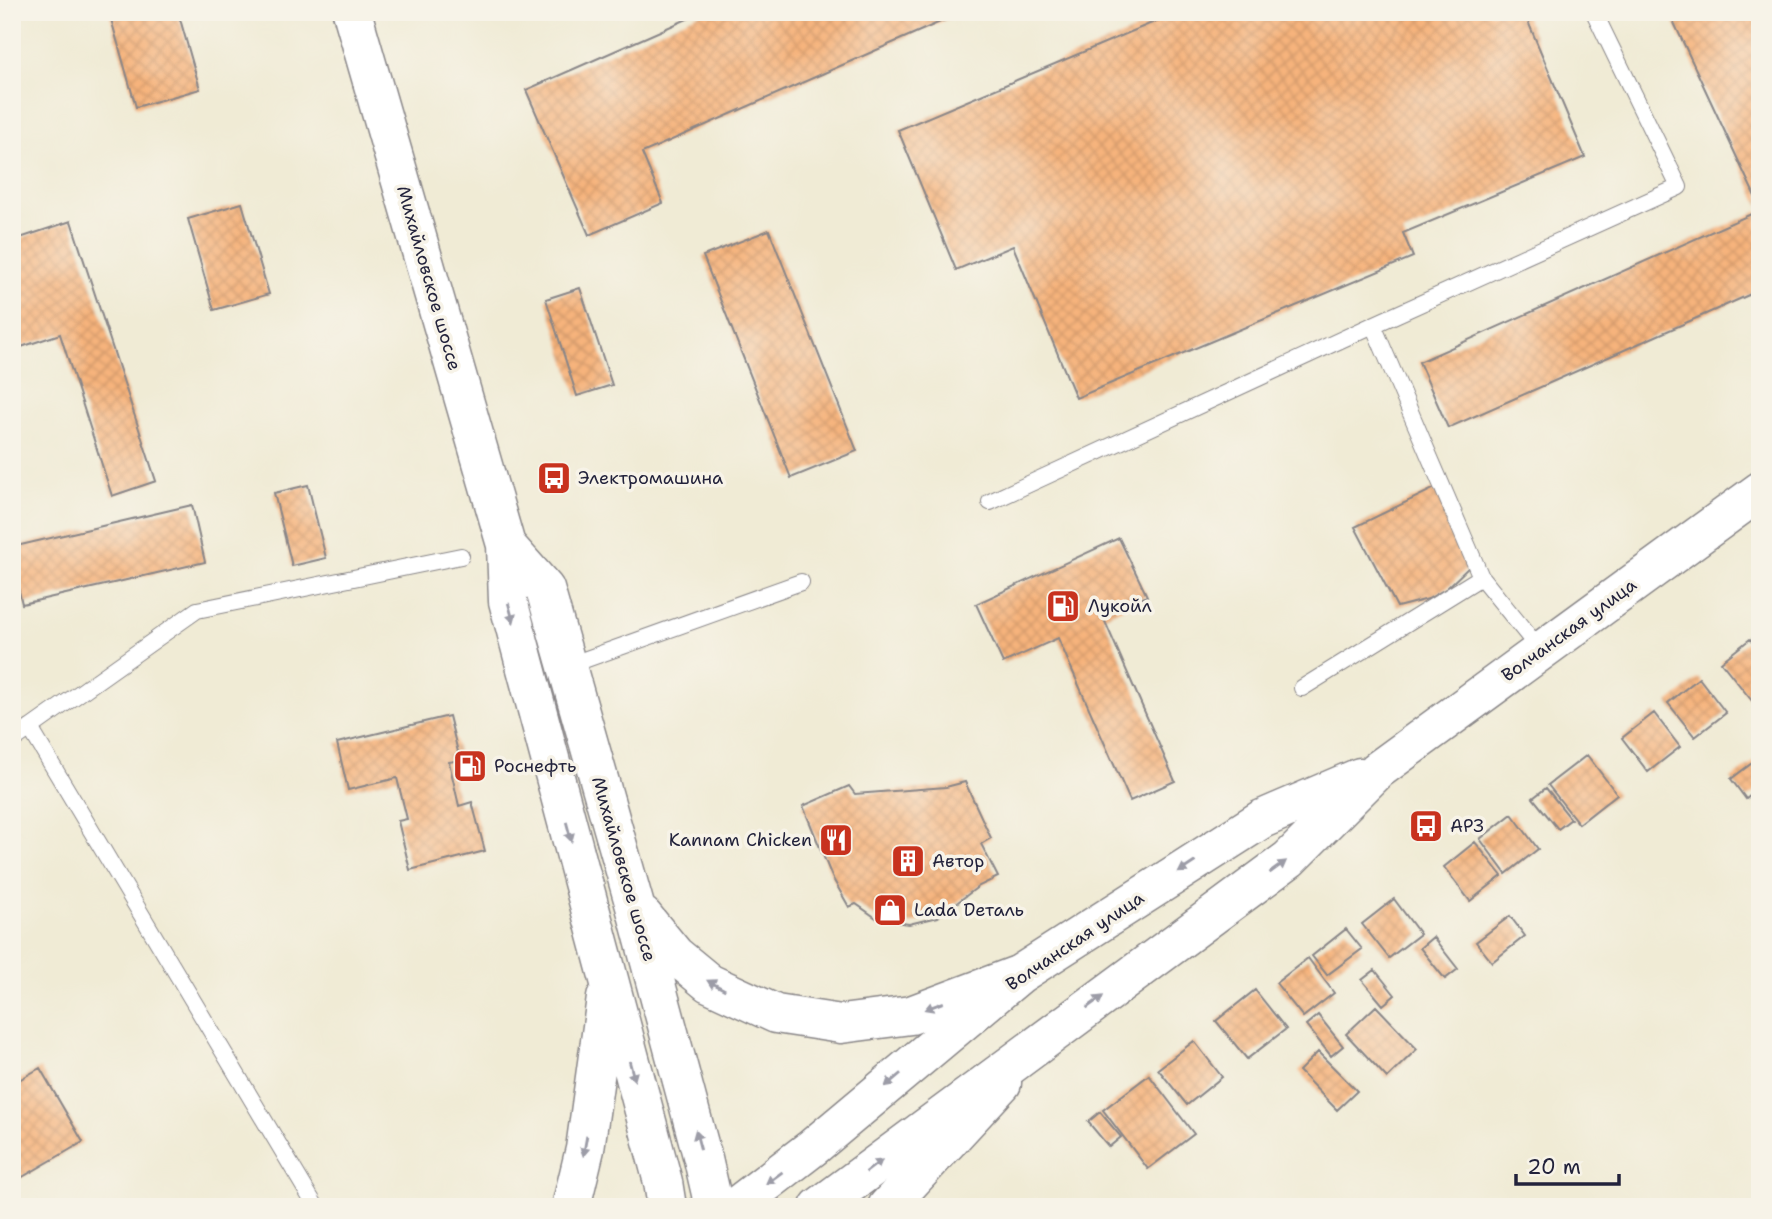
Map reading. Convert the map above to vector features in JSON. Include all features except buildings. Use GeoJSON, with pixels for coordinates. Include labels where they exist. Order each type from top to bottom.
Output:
{"type":"FeatureCollection","features":[{"type":"Feature","properties":{"kind":"main road","name":"Михайловское шоссе"},"geometry":{"type":"LineString","coordinates":[[352,12],[506,545],[508,600],[663,1182],[667,1207]]}},
{"type":"Feature","properties":{"kind":"main road","name":"Волчанская улица"},"geometry":{"type":"LineString","coordinates":[[819,1207],[1289,859],[1378,770],[1760,491]]}},
{"type":"Feature","properties":{"kind":"main road","name":"Михайловское шоссе"},"geometry":{"type":"LineString","coordinates":[[506,545],[545,589],[635,906],[714,1207]]}},
{"type":"Feature","properties":{"kind":"main road","name":"Волчанская улица"},"geometry":{"type":"LineString","coordinates":[[735,1207],[802,1157],[1020,974],[1262,819],[1378,770]]}},
{"type":"Feature","properties":{"kind":"main road"},"geometry":{"type":"LineString","coordinates":[[635,906],[675,955],[709,983],[776,1014],[841,1024],[911,1015],[1020,974]]}},
{"type":"Feature","properties":{"kind":"main road"},"geometry":{"type":"LineString","coordinates":[[570,1207],[585,1149],[608,982]]}},
{"type":"Feature","properties":{"kind":"main road"},"geometry":{"type":"LineString","coordinates":[[887,1207],[1040,1043]]}},
{"type":"Feature","properties":{"kind":"lane"},"geometry":{"type":"LineString","coordinates":[[990,502],[1679,187],[1594,12]]}},
{"type":"Feature","properties":{"kind":"lane"},"geometry":{"type":"LineString","coordinates":[[1373,325],[1481,577],[1540,650]]}},
{"type":"Feature","properties":{"kind":"lane"},"geometry":{"type":"LineString","coordinates":[[12,741],[197,610],[461,556]]}},
{"type":"Feature","properties":{"kind":"lane"},"geometry":{"type":"LineString","coordinates":[[1302,688],[1481,577]]}},
{"type":"Feature","properties":{"kind":"lane"},"geometry":{"type":"LineString","coordinates":[[567,666],[801,582]]}},
{"type":"Feature","properties":{"kind":"lane"},"geometry":{"type":"LineString","coordinates":[[30,727],[316,1207]]}},
{"type":"Feature","properties":{"kind":"place","name":"Электромашина"},"geometry":{"type":"Point","coordinates":[554,478]}},
{"type":"Feature","properties":{"kind":"place","name":"Лукойл"},"geometry":{"type":"Point","coordinates":[1063,606]}},
{"type":"Feature","properties":{"kind":"place","name":"Роснефть"},"geometry":{"type":"Point","coordinates":[470,766]}},
{"type":"Feature","properties":{"kind":"place","name":"АРЗ"},"geometry":{"type":"Point","coordinates":[1426,826]}},
{"type":"Feature","properties":{"kind":"place","name":"Kannam Chicken"},"geometry":{"type":"Point","coordinates":[836,840]}},
{"type":"Feature","properties":{"kind":"place","name":"Автор"},"geometry":{"type":"Point","coordinates":[908,861]}},
{"type":"Feature","properties":{"kind":"place","name":"Lada Dеталь"},"geometry":{"type":"Point","coordinates":[890,910]}}]}
